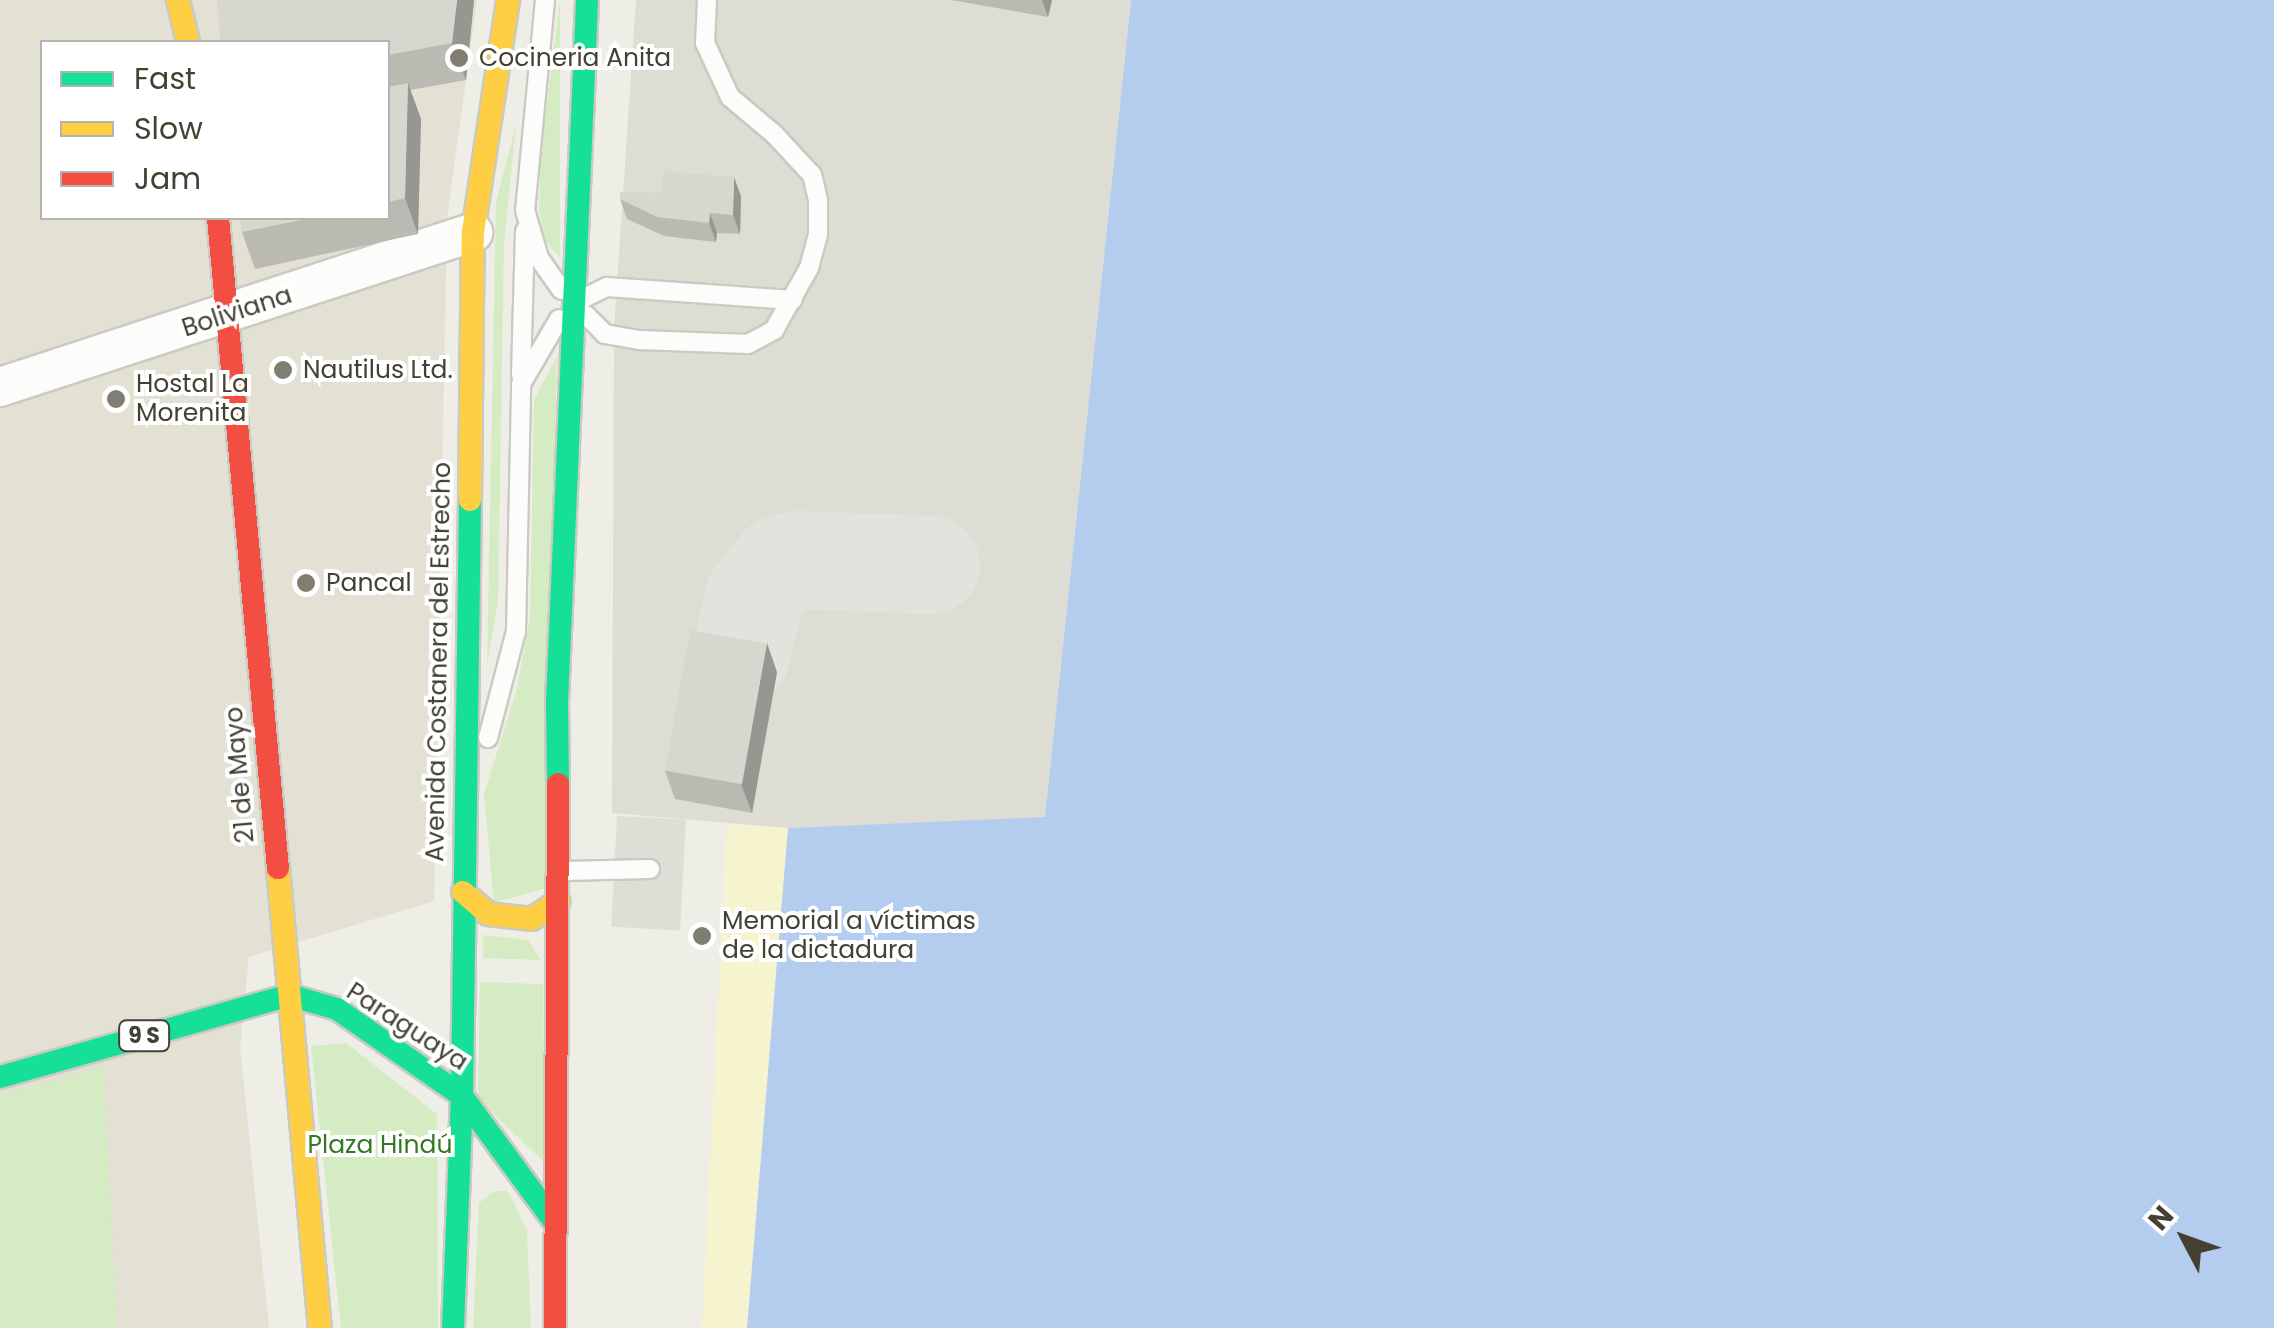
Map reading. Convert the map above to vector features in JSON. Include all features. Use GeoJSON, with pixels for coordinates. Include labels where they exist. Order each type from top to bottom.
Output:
{"type":"FeatureCollection","features":[{"type":"Feature","properties":{"kind":"main road"},"geometry":{"type":"LineString","coordinates":[[178,0],[188,40]]}},
{"type":"Feature","properties":{"kind":"main road","name":"Avenida Costanera del Estrecho"},"geometry":{"type":"LineString","coordinates":[[453,1328],[462,1096],[473,232],[508,0]]}},
{"type":"Feature","properties":{"kind":"main road"},"geometry":{"type":"LineString","coordinates":[[554,1328],[557,702],[586,0]]}},
{"type":"Feature","properties":{"kind":"main road","name":"21 de Mayo"},"geometry":{"type":"LineString","coordinates":[[218,220],[224,317],[320,1328]]}},
{"type":"Feature","properties":{"kind":"main road"},"geometry":{"type":"LineString","coordinates":[[462,892],[488,914],[532,918],[559,902]]}},
{"type":"Feature","properties":{"kind":"main road","name":"9 S"},"geometry":{"type":"LineString","coordinates":[[0,1077],[288,995]]}},
{"type":"Feature","properties":{"kind":"main road","name":"Paraguaya"},"geometry":{"type":"LineString","coordinates":[[288,995],[337,1009],[462,1096],[553,1220]]}},
{"type":"Feature","properties":{"kind":"main road"},"geometry":{"type":"LineString","coordinates":[[455,1212],[471,1180],[486,1170],[514,1173],[539,1196]]}},
{"type":"Feature","properties":{"kind":"street","name":"Boliviana"},"geometry":{"type":"LineString","coordinates":[[0,388],[473,232]]}},
{"type":"Feature","properties":{"kind":"lane"},"geometry":{"type":"LineString","coordinates":[[467,798],[501,702],[516,631],[526,210],[545,0]]}},
{"type":"Feature","properties":{"kind":"lane"},"geometry":{"type":"LineString","coordinates":[[526,210],[538,258],[605,334],[640,340],[748,344],[774,330],[793,300],[818,235],[818,200],[812,175],[774,134],[730,97],[705,43],[707,0]]}},
{"type":"Feature","properties":{"kind":"lane"},"geometry":{"type":"LineString","coordinates":[[521,384],[550,328],[574,302],[607,287],[793,300]]}},
{"type":"Feature","properties":{"kind":"lane"},"geometry":{"type":"LineString","coordinates":[[558,872],[650,869]]}},
{"type":"Feature","properties":{"kind":"shaded area"},"geometry":{"type":"Polygon","coordinates":[[[0,0],[477,0],[447,218],[434,901],[249,957],[240,1048],[269,1328],[0,1328],[0,0]]]}},
{"type":"Feature","properties":{"kind":"shaded area"},"geometry":{"type":"Polygon","coordinates":[[[636,0],[1131,0],[1045,818],[788,828],[612,813],[614,330],[636,0]]]}},
{"type":"Feature","properties":{"kind":"shaded area"},"geometry":{"type":"Polygon","coordinates":[[[725,0],[853,0],[835,99],[805,113],[781,112],[743,85],[726,48],[725,0]]]}},
{"type":"Feature","properties":{"kind":"shaded area"},"geometry":{"type":"Polygon","coordinates":[[[617,816],[686,820],[680,930],[611,927],[617,816]]]}},
{"type":"Feature","properties":{"kind":"green space"},"geometry":{"type":"Polygon","coordinates":[[[560,0],[560,258],[545,240],[539,209],[541,150],[560,0]]]}},
{"type":"Feature","properties":{"kind":"green space"},"geometry":{"type":"Polygon","coordinates":[[[516,124],[504,245],[498,602],[487,664],[496,202],[516,124]]]}},
{"type":"Feature","properties":{"kind":"green space"},"geometry":{"type":"Polygon","coordinates":[[[557,356],[545,888],[494,903],[484,794],[516,692],[530,618],[534,400],[557,356]]]}},
{"type":"Feature","properties":{"kind":"green space"},"geometry":{"type":"Polygon","coordinates":[[[483,935],[528,940],[541,960],[483,958],[483,935]]]}},
{"type":"Feature","properties":{"kind":"green space"},"geometry":{"type":"Polygon","coordinates":[[[480,982],[543,984],[545,1163],[478,1099],[480,982]]]}},
{"type":"Feature","properties":{"kind":"green space","name":"Plaza Hindú"},"geometry":{"type":"Polygon","coordinates":[[[346,1043],[437,1114],[438,1328],[341,1328],[311,1046],[346,1043]]]}},
{"type":"Feature","properties":{"kind":"green space"},"geometry":{"type":"Polygon","coordinates":[[[103,1066],[117,1328],[0,1328],[0,1096],[103,1066]]]}},
{"type":"Feature","properties":{"kind":"green space"},"geometry":{"type":"Polygon","coordinates":[[[494,1191],[508,1191],[527,1230],[531,1328],[473,1328],[479,1203],[494,1191]]]}},
{"type":"Feature","properties":{"kind":"sand"},"geometry":{"type":"Polygon","coordinates":[[[727,824],[788,828],[747,1328],[702,1328],[727,824]]]}},
{"type":"Feature","properties":{"kind":"water"},"geometry":{"type":"Polygon","coordinates":[[[1131,0],[2274,0],[2274,1328],[747,1328],[788,828],[1045,817],[1131,0]]]}},
{"type":"Feature","properties":{"kind":"building"},"geometry":{"type":"Polygon","coordinates":[[[217,0],[457,0],[452,43],[390,55],[390,40],[220,40],[217,0]]]}},
{"type":"Feature","properties":{"kind":"building"},"geometry":{"type":"Polygon","coordinates":[[[408,83],[405,198],[390,202],[390,87],[408,83]]]}},
{"type":"Feature","properties":{"kind":"building"},"geometry":{"type":"Polygon","coordinates":[[[663,171],[734,177],[733,215],[710,213],[709,223],[657,217],[620,199],[620,192],[661,193],[663,171]]]}},
{"type":"Feature","properties":{"kind":"building"},"geometry":{"type":"Polygon","coordinates":[[[240,220],[302,220],[242,232],[240,220]]]}},
{"type":"Feature","properties":{"kind":"building"},"geometry":{"type":"Polygon","coordinates":[[[690,630],[767,644],[742,784],[665,771],[690,630]]]}},
{"type":"Feature","properties":{"kind":"taxiway"},"geometry":{"type":"LineString","coordinates":[[742,653],[754,597],[780,565],[797,560],[931,565]]}},
{"type":"Feature","properties":{"kind":"traffic: fast"},"geometry":{"type":"LineString","coordinates":[[558,784],[557,702],[587,0]]}},
{"type":"Feature","properties":{"kind":"traffic: fast"},"geometry":{"type":"LineString","coordinates":[[453,1328],[462,1096],[470,500]]}},
{"type":"Feature","properties":{"kind":"traffic: fast"},"geometry":{"type":"LineString","coordinates":[[0,1077],[289,995],[337,1009],[462,1096],[553,1220]]}},
{"type":"Feature","properties":{"kind":"traffic: slow"},"geometry":{"type":"LineString","coordinates":[[178,0],[188,40]]}},
{"type":"Feature","properties":{"kind":"traffic: slow"},"geometry":{"type":"LineString","coordinates":[[470,500],[473,232],[508,0]]}},
{"type":"Feature","properties":{"kind":"traffic: slow"},"geometry":{"type":"LineString","coordinates":[[278,868],[320,1328]]}},
{"type":"Feature","properties":{"kind":"traffic: slow"},"geometry":{"type":"LineString","coordinates":[[463,892],[488,914],[532,919],[559,901]]}},
{"type":"Feature","properties":{"kind":"traffic: jam"},"geometry":{"type":"LineString","coordinates":[[218,220],[278,868]]}},
{"type":"Feature","properties":{"kind":"traffic: jam"},"geometry":{"type":"LineString","coordinates":[[555,1328],[558,784]]}},
{"type":"Feature","properties":{"kind":"place","name":"Cocineria Anita"},"geometry":{"type":"Point","coordinates":[459,58]}},
{"type":"Feature","properties":{"kind":"place","name":"Nautilus Ltd."},"geometry":{"type":"Point","coordinates":[283,370]}},
{"type":"Feature","properties":{"kind":"place","name":"Hostal La Morenita"},"geometry":{"type":"Point","coordinates":[116,399]}},
{"type":"Feature","properties":{"kind":"place","name":"Pancal"},"geometry":{"type":"Point","coordinates":[306,583]}},
{"type":"Feature","properties":{"kind":"place","name":"Memorial a víctimas de la dictadura"},"geometry":{"type":"Point","coordinates":[702,936]}}]}
